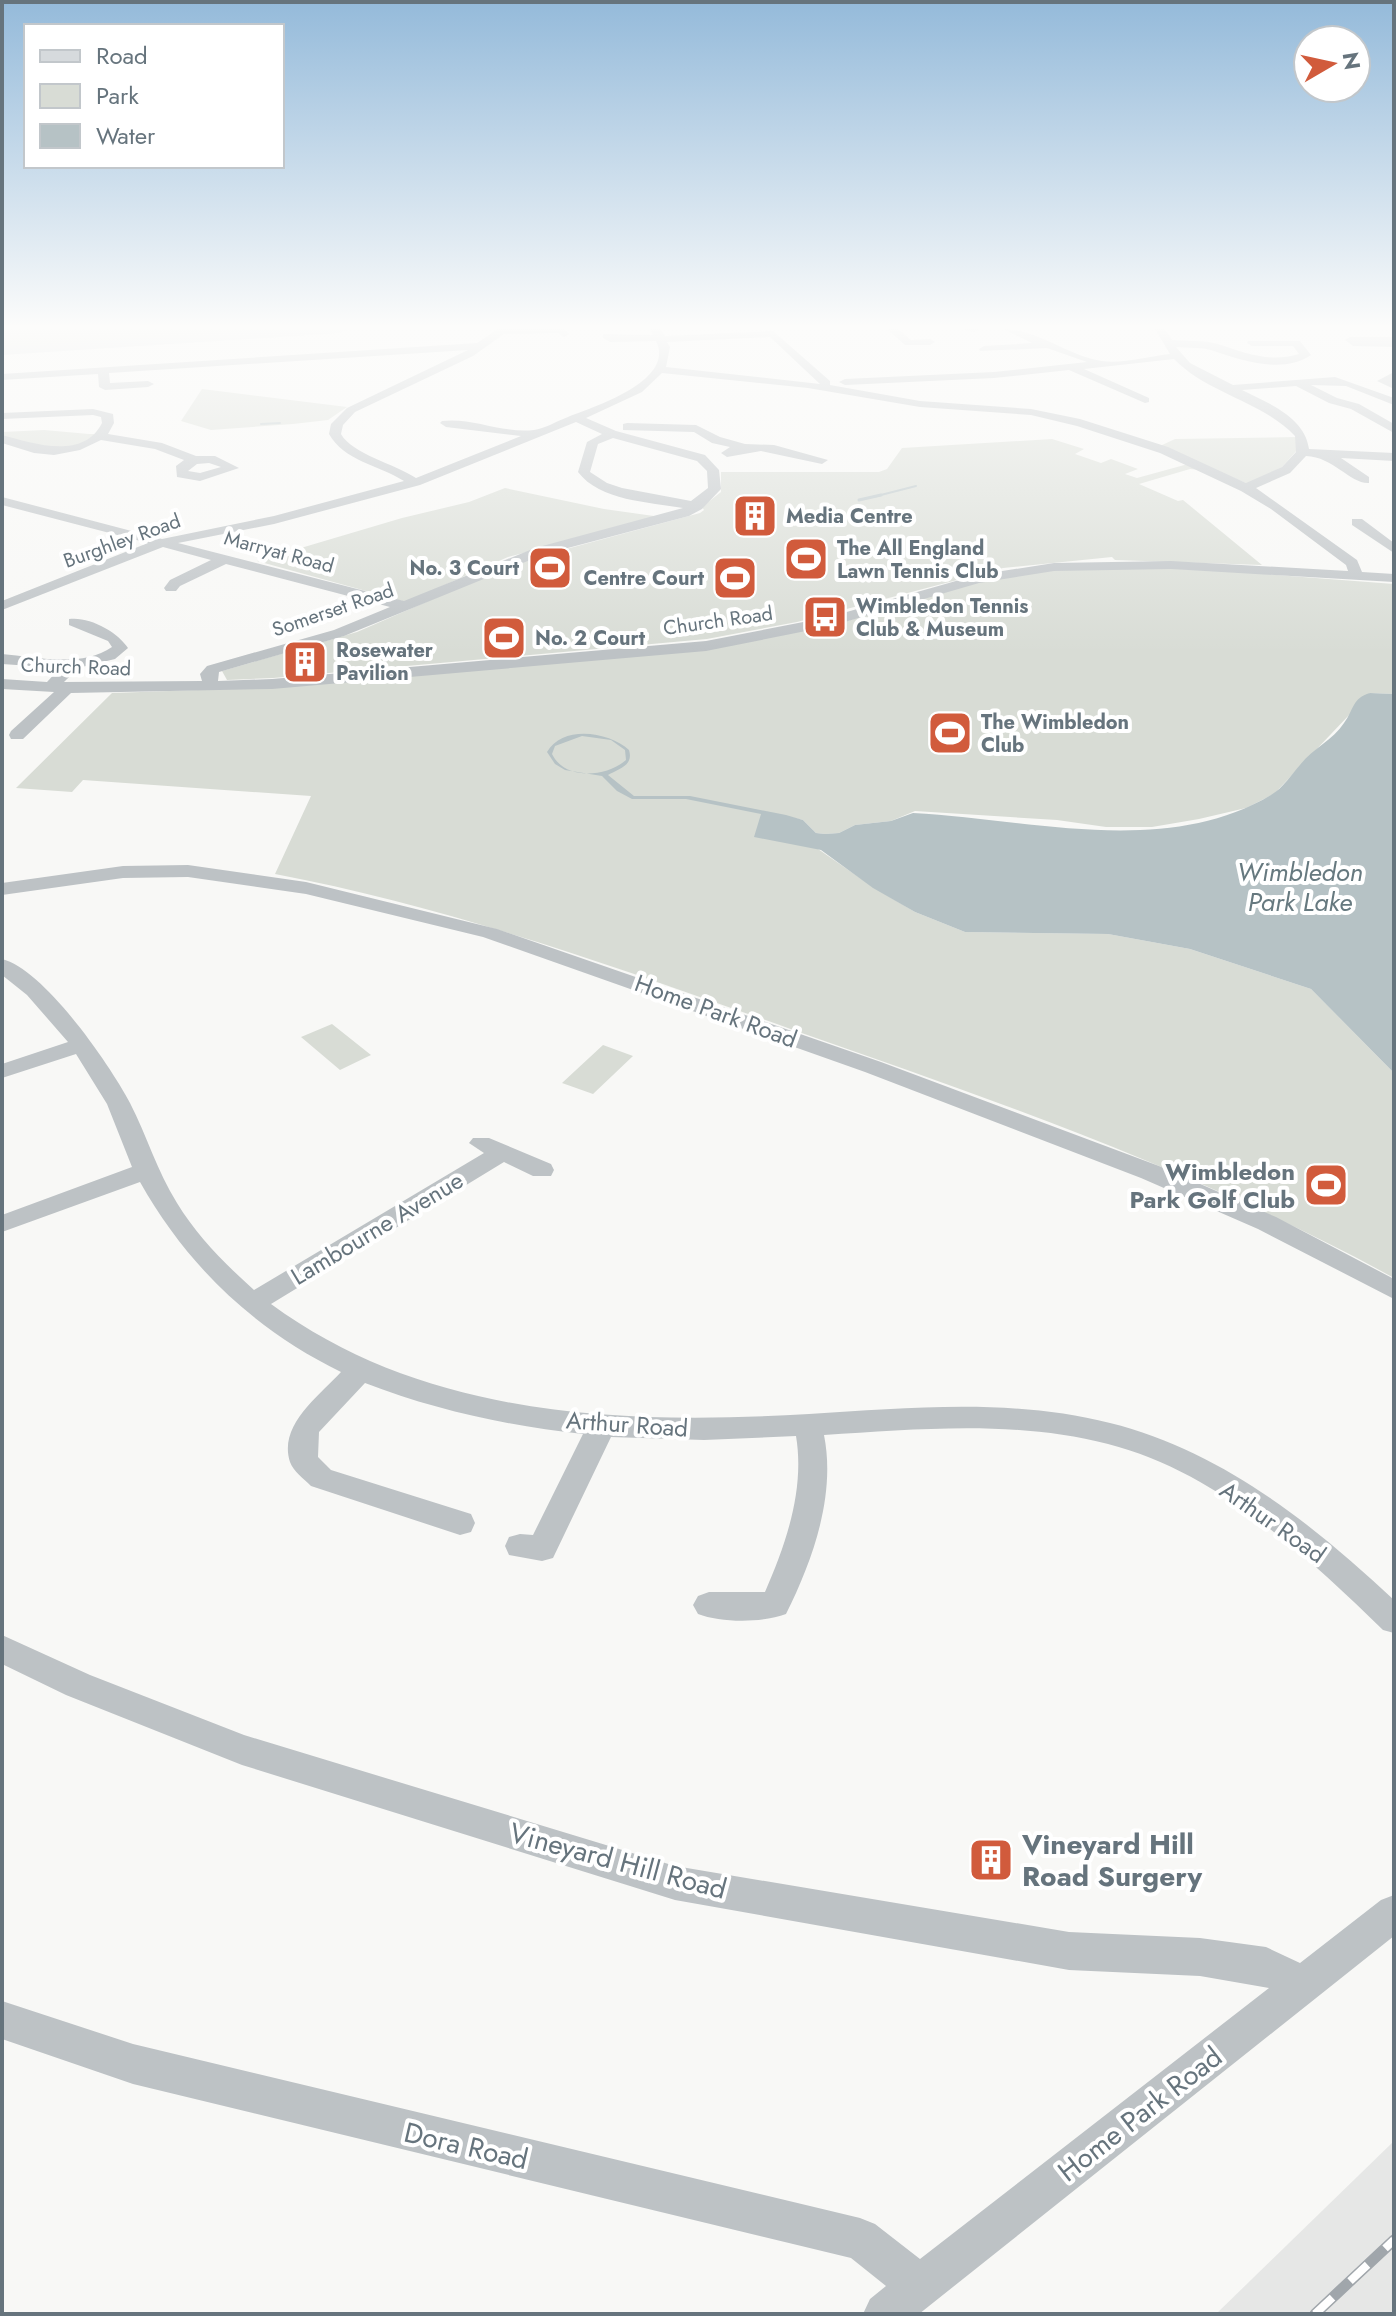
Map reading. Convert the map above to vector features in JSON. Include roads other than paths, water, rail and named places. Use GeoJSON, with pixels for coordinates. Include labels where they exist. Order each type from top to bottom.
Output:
{"type":"FeatureCollection","features":[{"type":"Feature","properties":{"kind":"street"},"geometry":{"type":"LineString","coordinates":[[43,451],[75,446],[97,437]]}},
{"type":"Feature","properties":{"kind":"street"},"geometry":{"type":"LineString","coordinates":[[106,437],[158,446],[195,460]]}},
{"type":"Feature","properties":{"kind":"street"},"geometry":{"type":"LineString","coordinates":[[336,437],[344,447],[397,470],[414,482]]}},
{"type":"Feature","properties":{"kind":"street","name":"Burghley Road"},"geometry":{"type":"LineString","coordinates":[[2,606],[167,542],[276,519],[414,482],[530,437]]}},
{"type":"Feature","properties":{"kind":"street"},"geometry":{"type":"LineString","coordinates":[[600,437],[593,442],[584,472],[590,481],[608,488],[697,506],[712,494],[716,486],[713,470],[701,458]]}},
{"type":"Feature","properties":{"kind":"street"},"geometry":{"type":"LineString","coordinates":[[626,437],[701,458],[719,457],[740,446]]}},
{"type":"Feature","properties":{"kind":"street"},"geometry":{"type":"LineString","coordinates":[[710,437],[740,446],[822,460]]}},
{"type":"Feature","properties":{"kind":"street"},"geometry":{"type":"LineString","coordinates":[[1122,437],[1155,447],[1246,488],[1333,548],[1354,566],[1356,575]]}},
{"type":"Feature","properties":{"kind":"street"},"geometry":{"type":"LineString","coordinates":[[1246,488],[1288,469],[1302,452],[1301,437]]}},
{"type":"Feature","properties":{"kind":"street"},"geometry":{"type":"LineString","coordinates":[[2,439],[75,461]]}},
{"type":"Feature","properties":{"kind":"street"},"geometry":{"type":"LineString","coordinates":[[1302,452],[1394,457]]}},
{"type":"Feature","properties":{"kind":"street"},"geometry":{"type":"LineString","coordinates":[[1327,454],[1365,480]]}},
{"type":"Feature","properties":{"kind":"street","name":"Marryat Road"},"geometry":{"type":"LineString","coordinates":[[2,501],[405,606]]}},
{"type":"Feature","properties":{"kind":"street","name":"Somerset Road"},"geometry":{"type":"LineString","coordinates":[[166,682],[210,679],[339,633],[521,558],[669,519],[697,506]]}},
{"type":"Feature","properties":{"kind":"street"},"geometry":{"type":"LineString","coordinates":[[1357,522],[1394,549]]}},
{"type":"Feature","properties":{"kind":"street"},"geometry":{"type":"LineString","coordinates":[[171,588],[175,583],[226,558]]}},
{"type":"Feature","properties":{"kind":"street","name":"Church Road"},"geometry":{"type":"LineString","coordinates":[[2,684],[59,687],[210,679],[715,645],[831,621],[977,579],[1054,567],[1144,564],[1356,575],[1391,574]]}},
{"type":"Feature","properties":{"kind":"street"},"geometry":{"type":"LineString","coordinates":[[2,659],[73,664],[109,656],[120,648],[114,638],[72,626]]}},
{"type":"Feature","properties":{"kind":"street"},"geometry":{"type":"LineString","coordinates":[[17,735],[41,722],[73,664]]}},
{"type":"Feature","properties":{"kind":"street","name":"Home Park Road"},"geometry":{"type":"LineString","coordinates":[[2,889],[123,872],[188,871],[306,888],[490,933],[873,1067],[1150,1172],[1267,1223],[1394,1290]]}},
{"type":"Feature","properties":{"kind":"street","name":"Arthur Road"},"geometry":{"type":"LineString","coordinates":[[2,965],[49,1007],[81,1045],[118,1103],[144,1161],[145,1171],[184,1234],[215,1273],[301,1338],[360,1370],[469,1405],[534,1418],[602,1425],[671,1429],[975,1415],[1043,1419],[1115,1434],[1194,1468],[1260,1508],[1340,1570],[1394,1620]]}},
{"type":"Feature","properties":{"kind":"street"},"geometry":{"type":"LineString","coordinates":[[2,1071],[81,1045]]}},
{"type":"Feature","properties":{"kind":"street","name":"Lambourne Avenue"},"geometry":{"type":"LineString","coordinates":[[252,1303],[492,1148],[542,1170]]}},
{"type":"Feature","properties":{"kind":"street"},"geometry":{"type":"LineString","coordinates":[[2,1224],[145,1171]]}},
{"type":"Feature","properties":{"kind":"street"},"geometry":{"type":"LineString","coordinates":[[360,1370],[306,1428],[302,1443],[304,1461],[321,1478],[450,1513]]}},
{"type":"Feature","properties":{"kind":"street"},"geometry":{"type":"LineString","coordinates":[[520,1546],[542,1549],[602,1425]]}},
{"type":"Feature","properties":{"kind":"street"},"geometry":{"type":"LineString","coordinates":[[709,1605],[775,1605],[789,1572],[815,1471],[808,1425]]}},
{"type":"Feature","properties":{"kind":"street","name":"Vineyard Hill Road"},"geometry":{"type":"LineString","coordinates":[[2,1649],[78,1685],[242,1750],[675,1883],[1069,1951],[1200,1957],[1266,1966],[1303,1985]]}},
{"type":"Feature","properties":{"kind":"street","name":"Home Park Road"},"geometry":{"type":"LineString","coordinates":[[885,2314],[1394,1913]]}},
{"type":"Feature","properties":{"kind":"street","name":"Dora Road"},"geometry":{"type":"LineString","coordinates":[[2,2020],[148,2068],[860,2239],[890,2260],[919,2287]]}},
{"type":"Feature","properties":{"kind":"water","name":"Wimbledon Park Lake"},"geometry":{"type":"Polygon","coordinates":[[[1394,694],[1394,1073],[1311,989],[1190,949],[1108,934],[965,932],[915,912],[873,888],[821,850],[754,837],[761,814],[686,799],[632,799],[617,791],[602,776],[586,773],[608,770],[626,760],[625,750],[611,740],[582,736],[555,746],[552,754],[558,763],[574,771],[565,770],[555,764],[547,752],[564,737],[599,735],[621,744],[629,750],[627,763],[608,775],[634,796],[690,796],[786,815],[803,820],[816,833],[839,833],[855,825],[891,821],[913,813],[1049,827],[1142,830],[1187,825],[1230,814],[1271,795],[1339,729],[1356,701],[1364,695],[1394,694]]]}},
{"type":"Feature","properties":{"kind":"waterway"},"geometry":{"type":"LineString","coordinates":[[879,495],[916,486]]}},
{"type":"Feature","properties":{"kind":"waterway"},"geometry":{"type":"LineString","coordinates":[[859,500],[879,495]]}},
{"type":"Feature","properties":{"kind":"waterway"},"geometry":{"type":"LineString","coordinates":[[873,497],[879,495]]}},
{"type":"Feature","properties":{"kind":"railway"},"geometry":{"type":"LineString","coordinates":[[1315,2314],[1394,2240]]}},
{"type":"Feature","properties":{"kind":"place","name":"Media Centre"},"geometry":{"type":"Point","coordinates":[755,516]}},
{"type":"Feature","properties":{"kind":"place","name":"The All England Lawn Tennis Club"},"geometry":{"type":"Point","coordinates":[806,559]}},
{"type":"Feature","properties":{"kind":"place","name":"No. 3 Court"},"geometry":{"type":"Point","coordinates":[550,568]}},
{"type":"Feature","properties":{"kind":"place","name":"Centre Court"},"geometry":{"type":"Point","coordinates":[735,578]}},
{"type":"Feature","properties":{"kind":"place","name":"Wimbledon Tennis Club & Museum"},"geometry":{"type":"Point","coordinates":[825,617]}},
{"type":"Feature","properties":{"kind":"place","name":"No. 2 Court"},"geometry":{"type":"Point","coordinates":[504,638]}},
{"type":"Feature","properties":{"kind":"place","name":"Rosewater Pavilion"},"geometry":{"type":"Point","coordinates":[305,662]}},
{"type":"Feature","properties":{"kind":"place","name":"The Wimbledon Club"},"geometry":{"type":"Point","coordinates":[950,733]}},
{"type":"Feature","properties":{"kind":"place","name":"Wimbledon Park Golf Club"},"geometry":{"type":"Point","coordinates":[1326,1185]}},
{"type":"Feature","properties":{"kind":"place","name":"Vineyard Hill Road Surgery"},"geometry":{"type":"Point","coordinates":[991,1860]}}]}
